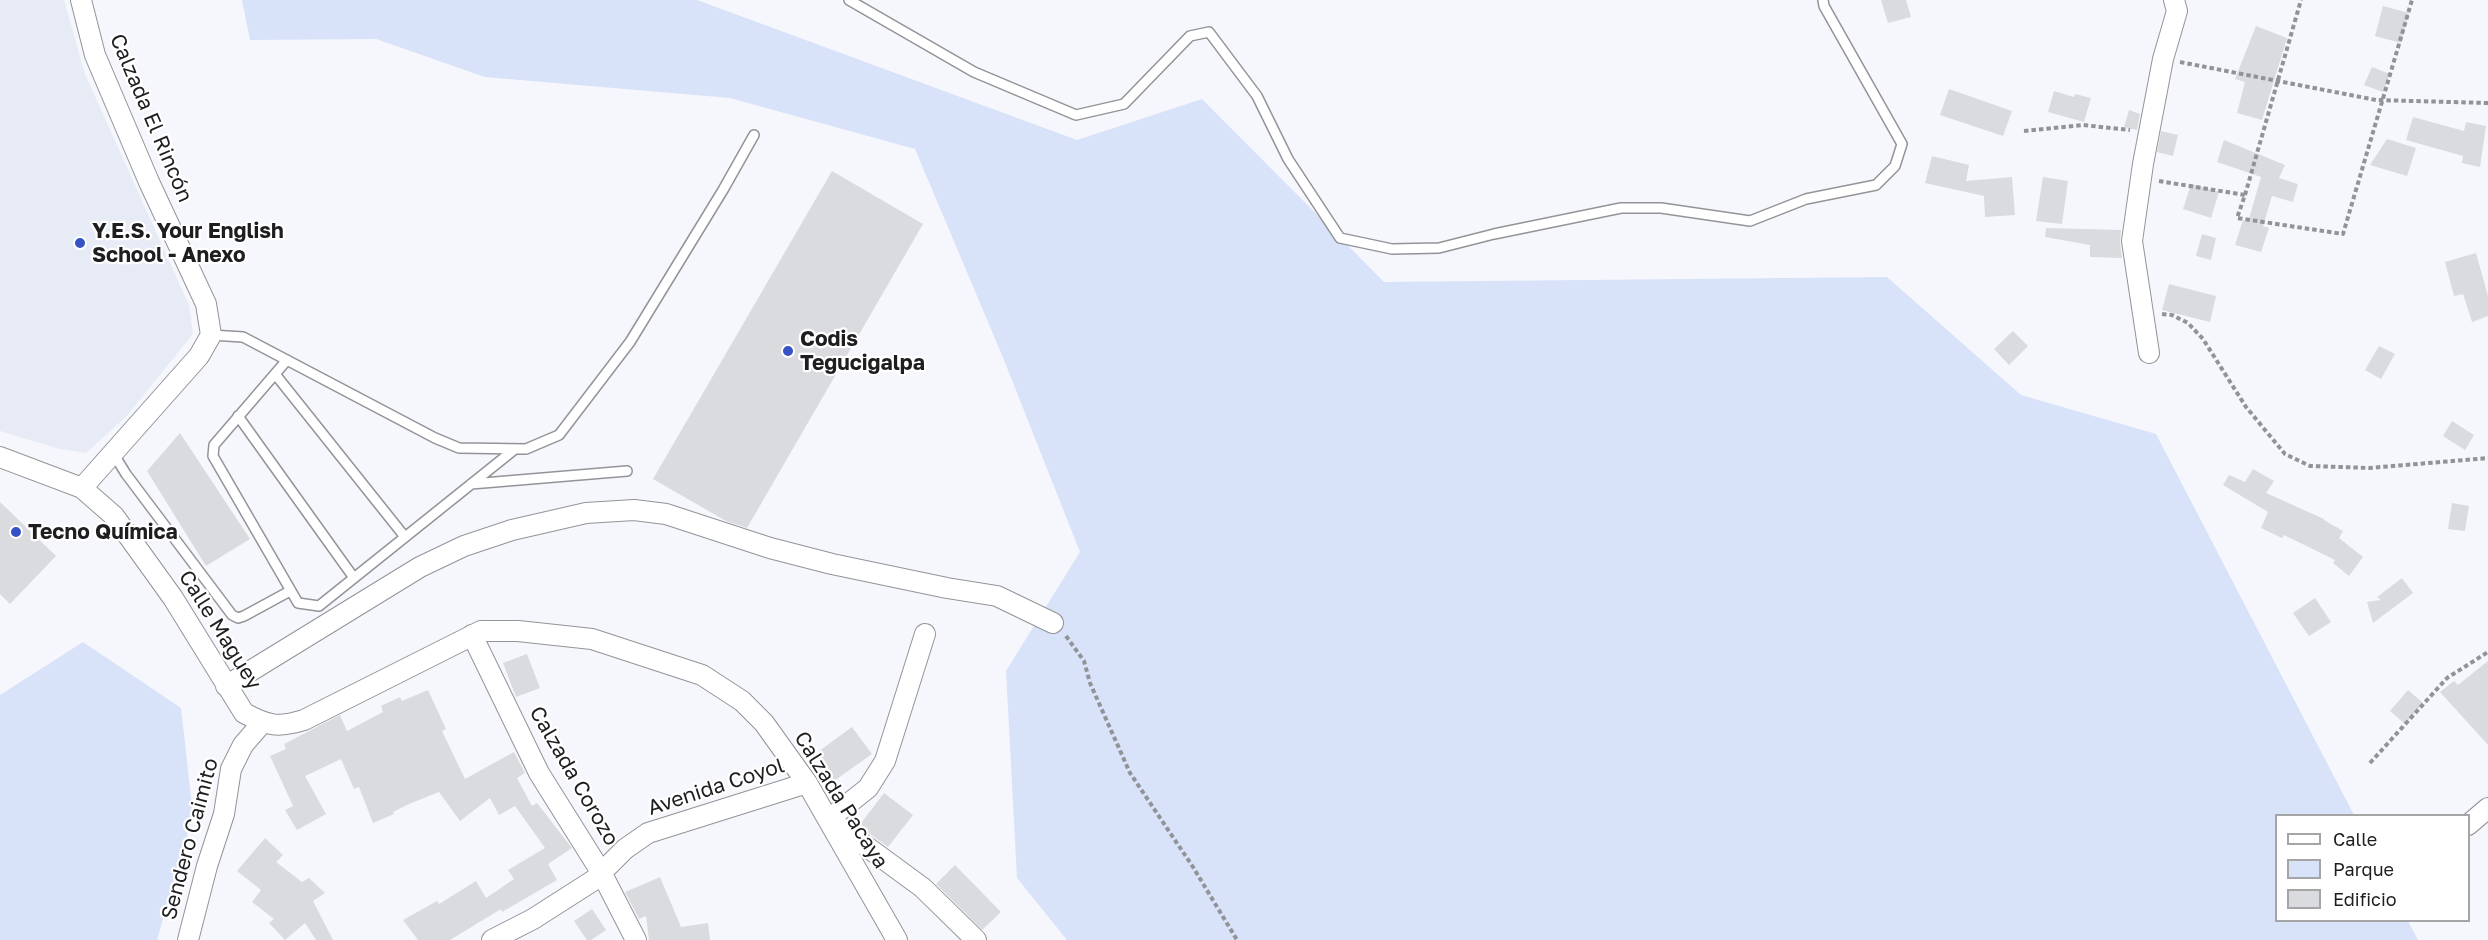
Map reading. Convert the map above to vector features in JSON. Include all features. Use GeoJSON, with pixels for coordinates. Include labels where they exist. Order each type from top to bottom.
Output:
{"type":"FeatureCollection","features":[{"type":"Feature","properties":{"kind":"street","name":"Calzada El Rincón"},"geometry":{"type":"LineString","coordinates":[[81,0],[95,55],[149,182],[206,304],[211,335]]}},
{"type":"Feature","properties":{"kind":"street"},"geometry":{"type":"LineString","coordinates":[[2149,353],[2132,241],[2141,177],[2163,59],[2177,11],[2174,0]]}},
{"type":"Feature","properties":{"kind":"street"},"geometry":{"type":"LineString","coordinates":[[82,488],[199,356],[211,335]]}},
{"type":"Feature","properties":{"kind":"street","name":"Calle Maguey"},"geometry":{"type":"LineString","coordinates":[[0,458],[82,488],[114,516],[173,598],[244,713],[262,723]]}},
{"type":"Feature","properties":{"kind":"street"},"geometry":{"type":"LineString","coordinates":[[226,686],[420,567],[464,546],[512,530],[586,513],[634,510],[666,514],[770,548],[832,564],[997,596],[1053,623]]}},
{"type":"Feature","properties":{"kind":"street","name":"Calzada Pacaya"},"geometry":{"type":"LineString","coordinates":[[262,723],[282,727],[304,720],[481,631],[518,631],[592,639],[702,675],[742,701],[764,723],[807,783],[897,940]]}},
{"type":"Feature","properties":{"kind":"street"},"geometry":{"type":"LineString","coordinates":[[925,634],[885,761],[868,788],[829,819],[923,888],[976,940]]}},
{"type":"Feature","properties":{"kind":"street","name":"Calzada Corozo"},"geometry":{"type":"LineString","coordinates":[[472,635],[539,773],[601,872],[636,940]]}},
{"type":"Feature","properties":{"kind":"street","name":"Sendero Caimito"},"geometry":{"type":"LineString","coordinates":[[188,940],[207,866],[224,814],[231,769],[243,745],[262,723]]}},
{"type":"Feature","properties":{"kind":"street","name":"Avenida Coyol"},"geometry":{"type":"LineString","coordinates":[[492,940],[532,919],[594,880],[625,849],[648,833],[807,783]]}},
{"type":"Feature","properties":{"kind":"street"},"geometry":{"type":"LineString","coordinates":[[2470,824],[2488,808]]}},
{"type":"Feature","properties":{"kind":"lane"},"geometry":{"type":"LineString","coordinates":[[849,0],[974,72],[1076,116],[1124,104],[1190,36],[1209,32],[1257,96],[1288,159],[1340,238],[1392,249],[1438,248],[1621,207],[1661,208],[1750,222],[1806,199],[1876,185],[1895,166],[1902,144],[1824,6],[1823,0]]}},
{"type":"Feature","properties":{"kind":"lane"},"geometry":{"type":"LineString","coordinates":[[211,335],[243,337],[435,438],[459,448],[526,449],[559,435],[630,342],[754,135]]}},
{"type":"Feature","properties":{"kind":"lane"},"geometry":{"type":"LineString","coordinates":[[287,360],[214,445],[213,456],[298,603],[319,606],[515,449]]}},
{"type":"Feature","properties":{"kind":"lane"},"geometry":{"type":"LineString","coordinates":[[275,374],[405,537]]}},
{"type":"Feature","properties":{"kind":"lane"},"geometry":{"type":"LineString","coordinates":[[238,416],[354,578]]}},
{"type":"Feature","properties":{"kind":"lane"},"geometry":{"type":"LineString","coordinates":[[114,453],[126,474],[232,615],[238,618],[244,616],[290,591]]}},
{"type":"Feature","properties":{"kind":"lane"},"geometry":{"type":"LineString","coordinates":[[471,484],[627,471]]}},
{"type":"Feature","properties":{"kind":"path"},"geometry":{"type":"LineString","coordinates":[[2301,0],[2237,218],[2343,234],[2412,0]]}},
{"type":"Feature","properties":{"kind":"path"},"geometry":{"type":"LineString","coordinates":[[2163,59],[2381,100],[2488,103]]}},
{"type":"Feature","properties":{"kind":"path"},"geometry":{"type":"LineString","coordinates":[[2024,130],[2084,125],[2149,132]]}},
{"type":"Feature","properties":{"kind":"path"},"geometry":{"type":"LineString","coordinates":[[2141,177],[2245,195]]}},
{"type":"Feature","properties":{"kind":"path"},"geometry":{"type":"LineString","coordinates":[[2143,311],[2172,315],[2188,323],[2203,339],[2246,407],[2285,454],[2310,466],[2369,468],[2488,458]]}},
{"type":"Feature","properties":{"kind":"path"},"geometry":{"type":"LineString","coordinates":[[1053,623],[1073,643],[1084,661],[1090,683],[1130,772],[1193,867],[1237,940]]}},
{"type":"Feature","properties":{"kind":"path"},"geometry":{"type":"LineString","coordinates":[[2370,763],[2447,678],[2488,652]]}},
{"type":"Feature","properties":{"kind":"shaded area","name":"Y.E.S. Your English School - Anexo"},"geometry":{"type":"Polygon","coordinates":[[[0,0],[64,0],[85,74],[189,305],[193,334],[126,417],[86,453],[60,449],[0,431],[0,0]]]}},
{"type":"Feature","properties":{"kind":"green space"},"geometry":{"type":"Polygon","coordinates":[[[242,0],[697,0],[1077,140],[1202,99],[1384,282],[1887,277],[2021,395],[2156,434],[2353,814],[2275,814],[2275,922],[2409,922],[2418,940],[1067,940],[1017,878],[1006,671],[1080,552],[1004,360],[915,149],[730,98],[485,77],[376,39],[250,40],[242,0]]]}},
{"type":"Feature","properties":{"kind":"green space"},"geometry":{"type":"Polygon","coordinates":[[[83,642],[181,708],[193,815],[157,940],[0,940],[0,695],[83,642]]]}},
{"type":"Feature","properties":{"kind":"building"},"geometry":{"type":"Polygon","coordinates":[[[1881,0],[1906,0],[1911,17],[1888,23],[1881,0]]]}},
{"type":"Feature","properties":{"kind":"building"},"geometry":{"type":"Polygon","coordinates":[[[2383,6],[2409,13],[2401,43],[2375,36],[2383,6]]]}},
{"type":"Feature","properties":{"kind":"building"},"geometry":{"type":"Polygon","coordinates":[[[2256,26],[2287,38],[2262,120],[2237,113],[2245,82],[2235,79],[2256,26]]]}},
{"type":"Feature","properties":{"kind":"building"},"geometry":{"type":"Polygon","coordinates":[[[2372,67],[2390,74],[2383,92],[2364,85],[2372,67]]]}},
{"type":"Feature","properties":{"kind":"building"},"geometry":{"type":"Polygon","coordinates":[[[1949,89],[2012,111],[2003,136],[1940,115],[1949,89]]]}},
{"type":"Feature","properties":{"kind":"building"},"geometry":{"type":"Polygon","coordinates":[[[2054,91],[2074,97],[2075,94],[2091,98],[2084,122],[2048,112],[2054,91]]]}},
{"type":"Feature","properties":{"kind":"building"},"geometry":{"type":"Polygon","coordinates":[[[2129,110],[2140,114],[2137,130],[2124,127],[2129,110]]]}},
{"type":"Feature","properties":{"kind":"building"},"geometry":{"type":"Polygon","coordinates":[[[2413,117],[2464,131],[2466,122],[2486,126],[2480,167],[2462,163],[2463,156],[2406,140],[2413,117]]]}},
{"type":"Feature","properties":{"kind":"building"},"geometry":{"type":"Polygon","coordinates":[[[2161,131],[2178,135],[2173,156],[2157,152],[2161,131]]]}},
{"type":"Feature","properties":{"kind":"building"},"geometry":{"type":"Polygon","coordinates":[[[2387,139],[2416,148],[2407,176],[2370,165],[2387,139]]]}},
{"type":"Feature","properties":{"kind":"building"},"geometry":{"type":"Polygon","coordinates":[[[2224,140],[2285,165],[2279,178],[2298,184],[2293,202],[2272,196],[2263,226],[2269,228],[2261,252],[2235,245],[2243,220],[2248,222],[2261,177],[2217,162],[2224,140]]]}},
{"type":"Feature","properties":{"kind":"building"},"geometry":{"type":"Polygon","coordinates":[[[1932,156],[1969,165],[1966,181],[2012,177],[2015,215],[1985,217],[1984,196],[1925,183],[1932,156]]]}},
{"type":"Feature","properties":{"kind":"building","name":"Codis Tegucigalpa"},"geometry":{"type":"Polygon","coordinates":[[[832,171],[923,224],[747,528],[726,521],[653,479],[832,171]]]}},
{"type":"Feature","properties":{"kind":"building"},"geometry":{"type":"Polygon","coordinates":[[[2043,177],[2068,181],[2062,224],[2036,221],[2043,177]]]}},
{"type":"Feature","properties":{"kind":"building"},"geometry":{"type":"Polygon","coordinates":[[[2191,184],[2219,192],[2211,218],[2183,209],[2191,184]]]}},
{"type":"Feature","properties":{"kind":"building"},"geometry":{"type":"Polygon","coordinates":[[[2046,228],[2121,230],[2122,258],[2090,257],[2090,245],[2045,237],[2046,228]]]}},
{"type":"Feature","properties":{"kind":"building"},"geometry":{"type":"Polygon","coordinates":[[[2202,234],[2216,238],[2211,260],[2196,256],[2202,234]]]}},
{"type":"Feature","properties":{"kind":"building"},"geometry":{"type":"Polygon","coordinates":[[[2476,253],[2488,296],[2488,316],[2472,322],[2463,294],[2454,296],[2445,262],[2476,253]]]}},
{"type":"Feature","properties":{"kind":"building"},"geometry":{"type":"Polygon","coordinates":[[[2169,284],[2216,296],[2210,322],[2162,310],[2169,284]]]}},
{"type":"Feature","properties":{"kind":"building"},"geometry":{"type":"Polygon","coordinates":[[[2013,331],[2028,346],[2009,365],[1994,349],[2013,331]]]}},
{"type":"Feature","properties":{"kind":"building"},"geometry":{"type":"Polygon","coordinates":[[[2379,346],[2395,354],[2381,379],[2365,370],[2379,346]]]}},
{"type":"Feature","properties":{"kind":"building"},"geometry":{"type":"Polygon","coordinates":[[[2452,421],[2474,435],[2465,450],[2443,436],[2452,421]]]}},
{"type":"Feature","properties":{"kind":"building"},"geometry":{"type":"Polygon","coordinates":[[[180,433],[250,539],[206,566],[147,471],[180,433]]]}},
{"type":"Feature","properties":{"kind":"building"},"geometry":{"type":"Polygon","coordinates":[[[2253,469],[2274,481],[2266,493],[2324,519],[2343,531],[2339,538],[2363,557],[2349,576],[2333,563],[2335,560],[2284,535],[2282,538],[2261,528],[2268,512],[2223,485],[2229,475],[2245,482],[2253,469]]]}},
{"type":"Feature","properties":{"kind":"building","name":"Tecno Química"},"geometry":{"type":"Polygon","coordinates":[[[0,502],[56,556],[10,604],[0,594],[0,502]]]}},
{"type":"Feature","properties":{"kind":"building"},"geometry":{"type":"Polygon","coordinates":[[[2452,503],[2469,506],[2465,531],[2448,529],[2452,503]]]}},
{"type":"Feature","properties":{"kind":"building"},"geometry":{"type":"Polygon","coordinates":[[[2402,578],[2413,593],[2373,623],[2367,602],[2381,600],[2377,597],[2402,578]]]}},
{"type":"Feature","properties":{"kind":"building"},"geometry":{"type":"Polygon","coordinates":[[[2315,598],[2331,622],[2309,636],[2293,613],[2315,598]]]}},
{"type":"Feature","properties":{"kind":"building"},"geometry":{"type":"Polygon","coordinates":[[[527,654],[540,688],[516,697],[503,663],[527,654]]]}},
{"type":"Feature","properties":{"kind":"building"},"geometry":{"type":"Polygon","coordinates":[[[2488,661],[2488,745],[2440,692],[2454,681],[2458,685],[2488,661]]]}},
{"type":"Feature","properties":{"kind":"building"},"geometry":{"type":"Polygon","coordinates":[[[428,690],[446,729],[442,731],[465,779],[514,752],[525,773],[517,778],[532,806],[537,803],[572,848],[548,864],[557,880],[502,912],[501,909],[450,940],[418,940],[403,920],[437,901],[439,904],[476,881],[486,898],[514,879],[508,870],[545,848],[515,806],[499,815],[490,798],[460,821],[439,792],[409,804],[393,812],[394,814],[373,823],[359,787],[354,789],[341,759],[305,776],[326,814],[297,830],[285,810],[293,806],[270,756],[286,749],[284,744],[340,715],[347,731],[383,712],[381,706],[400,697],[402,701],[428,690]]]}},
{"type":"Feature","properties":{"kind":"building"},"geometry":{"type":"Polygon","coordinates":[[[2408,690],[2423,703],[2405,724],[2390,711],[2408,690]]]}},
{"type":"Feature","properties":{"kind":"building"},"geometry":{"type":"Polygon","coordinates":[[[852,727],[872,754],[834,781],[815,754],[852,727]]]}},
{"type":"Feature","properties":{"kind":"building"},"geometry":{"type":"Polygon","coordinates":[[[884,793],[913,815],[888,847],[859,826],[884,793]]]}},
{"type":"Feature","properties":{"kind":"building"},"geometry":{"type":"Polygon","coordinates":[[[265,838],[283,855],[276,862],[302,882],[309,878],[325,893],[313,901],[333,940],[316,940],[305,923],[285,940],[269,923],[274,919],[252,902],[261,890],[237,871],[265,838]]]}},
{"type":"Feature","properties":{"kind":"building"},"geometry":{"type":"Polygon","coordinates":[[[955,865],[1001,912],[982,930],[936,884],[955,865]]]}},
{"type":"Feature","properties":{"kind":"building"},"geometry":{"type":"Polygon","coordinates":[[[660,877],[681,927],[708,923],[710,940],[649,940],[646,916],[639,919],[625,892],[660,877]]]}},
{"type":"Feature","properties":{"kind":"building"},"geometry":{"type":"Polygon","coordinates":[[[592,909],[606,930],[591,940],[587,940],[574,921],[592,909]]]}},
{"type":"Feature","properties":{"kind":"place","name":"Y.E.S. Your English School - Anexo"},"geometry":{"type":"Point","coordinates":[80,243]}},
{"type":"Feature","properties":{"kind":"place","name":"Codis Tegucigalpa"},"geometry":{"type":"Point","coordinates":[788,351]}},
{"type":"Feature","properties":{"kind":"place","name":"Tecno Química"},"geometry":{"type":"Point","coordinates":[16,532]}}]}
